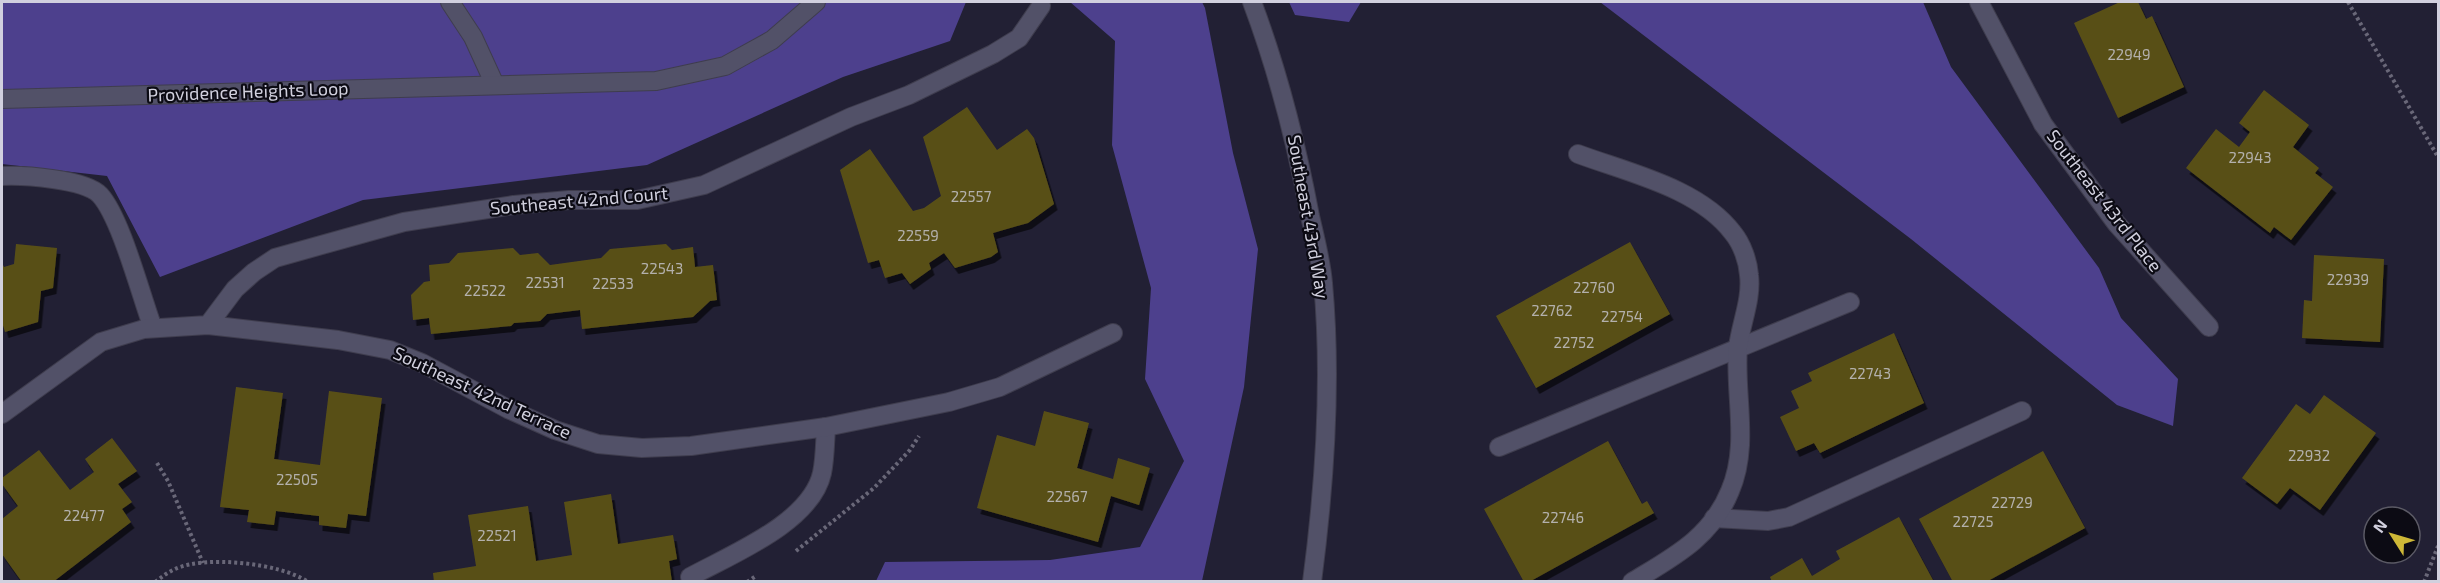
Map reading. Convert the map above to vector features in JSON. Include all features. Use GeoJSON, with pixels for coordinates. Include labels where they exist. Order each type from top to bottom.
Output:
{"type":"FeatureCollection","features":[{"type":"Feature","properties":{"kind":"street"},"geometry":{"type":"LineString","coordinates":[[450,2],[473,37],[495,85]]}},
{"type":"Feature","properties":{"kind":"street","name":"Providence Heights Loop"},"geometry":{"type":"LineString","coordinates":[[2,99],[656,81],[725,66],[772,40],[816,2]]}},
{"type":"Feature","properties":{"kind":"street","name":"Southeast 43rd Way"},"geometry":{"type":"LineString","coordinates":[[1252,2],[1270,50],[1298,150],[1323,280],[1328,349],[1319,529],[1312,582]]}},
{"type":"Feature","properties":{"kind":"street","name":"Southeast 43rd Place"},"geometry":{"type":"LineString","coordinates":[[1979,2],[2043,124],[2055,141],[2116,223],[2209,327]]}},
{"type":"Feature","properties":{"kind":"street","name":"Southeast 42nd Court"},"geometry":{"type":"LineString","coordinates":[[208,325],[235,289],[275,258],[393,225],[514,205],[569,200],[637,200],[704,185],[851,117],[909,95],[993,54],[1019,38],[1041,6]]}},
{"type":"Feature","properties":{"kind":"street"},"geometry":{"type":"LineString","coordinates":[[1578,154],[1688,195],[1718,215],[1734,234],[1743,251],[1749,276],[1747,301],[1738,347],[1737,379],[1740,415],[1738,460],[1730,491],[1700,537],[1685,550],[1632,582]]}},
{"type":"Feature","properties":{"kind":"street"},"geometry":{"type":"LineString","coordinates":[[2,176],[66,180],[99,194],[117,224],[153,328]]}},
{"type":"Feature","properties":{"kind":"street"},"geometry":{"type":"LineString","coordinates":[[1499,447],[1850,302]]}},
{"type":"Feature","properties":{"kind":"street","name":"Southeast 42nd Terrace"},"geometry":{"type":"LineString","coordinates":[[2,414],[101,342],[153,328],[208,325],[338,340],[390,350],[422,363],[508,409],[555,430],[598,444],[642,448],[691,446],[826,427],[920,408],[999,387],[1113,333]]}},
{"type":"Feature","properties":{"kind":"street"},"geometry":{"type":"LineString","coordinates":[[1714,518],[1768,521],[1789,517],[2022,411]]}},
{"type":"Feature","properties":{"kind":"street"},"geometry":{"type":"LineString","coordinates":[[690,577],[771,534],[795,516],[809,499],[822,475],[826,427]]}},
{"type":"Feature","properties":{"kind":"path"},"geometry":{"type":"LineString","coordinates":[[2348,2],[2439,157]]}},
{"type":"Feature","properties":{"kind":"path"},"geometry":{"type":"LineString","coordinates":[[793,552],[874,488],[910,450],[922,431],[920,408]]}},
{"type":"Feature","properties":{"kind":"path"},"geometry":{"type":"LineString","coordinates":[[157,463],[168,480],[203,564]]}},
{"type":"Feature","properties":{"kind":"path"},"geometry":{"type":"LineString","coordinates":[[2424,582],[2439,546]]}},
{"type":"Feature","properties":{"kind":"path"},"geometry":{"type":"LineString","coordinates":[[155,582],[177,568],[236,563],[271,566],[297,574],[308,582]]}},
{"type":"Feature","properties":{"kind":"path"},"geometry":{"type":"LineString","coordinates":[[747,582],[761,572]]}},
{"type":"Feature","properties":{"kind":"shaded area"},"geometry":{"type":"Polygon","coordinates":[[[2,2],[966,2],[950,41],[843,77],[647,165],[363,200],[160,277],[107,176],[2,164],[2,2]]]}},
{"type":"Feature","properties":{"kind":"shaded area"},"geometry":{"type":"Polygon","coordinates":[[[1070,2],[1202,2],[1205,8],[1233,153],[1258,249],[1244,387],[1202,581],[876,581],[885,562],[1050,560],[1140,547],[1184,461],[1145,379],[1151,288],[1112,145],[1115,41],[1070,2]]]}},
{"type":"Feature","properties":{"kind":"shaded area"},"geometry":{"type":"Polygon","coordinates":[[[1289,2],[1361,2],[1349,22],[1295,15],[1289,2]]]}},
{"type":"Feature","properties":{"kind":"shaded area"},"geometry":{"type":"Polygon","coordinates":[[[1600,2],[1923,2],[1951,67],[2099,268],[2121,318],[2178,379],[2173,426],[2117,405],[1911,239],[1600,2]]]}},
{"type":"Feature","properties":{"kind":"building"},"geometry":{"type":"Polygon","coordinates":[[[2120,2],[2138,2],[2146,19],[2152,16],[2184,87],[2118,118],[2074,23],[2120,2]]]}},
{"type":"Feature","properties":{"kind":"building"},"geometry":{"type":"Polygon","coordinates":[[[2264,90],[2309,125],[2293,147],[2319,168],[2315,173],[2333,187],[2291,240],[2274,227],[2270,233],[2186,168],[2216,129],[2239,147],[2250,132],[2239,123],[2264,90]]]}},
{"type":"Feature","properties":{"kind":"building"},"geometry":{"type":"Polygon","coordinates":[[[967,107],[997,150],[1027,129],[1034,138],[1054,204],[1028,223],[993,233],[998,252],[991,257],[955,268],[944,253],[929,263],[931,269],[910,284],[902,273],[885,278],[879,260],[868,263],[840,170],[870,149],[913,211],[924,208],[941,196],[923,137],[967,107]]]}},
{"type":"Feature","properties":{"kind":"building"},"geometry":{"type":"Polygon","coordinates":[[[1630,242],[1670,314],[1536,388],[1496,316],[1630,242]]]}},
{"type":"Feature","properties":{"kind":"building"},"geometry":{"type":"Polygon","coordinates":[[[16,244],[57,248],[53,288],[41,291],[38,322],[5,332],[2,322],[2,263],[4,267],[14,264],[16,244]]]}},
{"type":"Feature","properties":{"kind":"building"},"geometry":{"type":"Polygon","coordinates":[[[666,244],[672,250],[693,247],[695,267],[713,265],[717,300],[710,301],[693,317],[582,329],[580,310],[547,314],[540,321],[514,323],[511,326],[431,334],[429,318],[413,320],[411,295],[424,282],[430,281],[429,265],[449,263],[458,253],[513,248],[520,255],[538,253],[550,265],[601,258],[610,249],[666,244]]]}},
{"type":"Feature","properties":{"kind":"building"},"geometry":{"type":"Polygon","coordinates":[[[2314,255],[2384,259],[2380,342],[2302,338],[2304,300],[2312,301],[2314,255]]]}},
{"type":"Feature","properties":{"kind":"building"},"geometry":{"type":"Polygon","coordinates":[[[1894,333],[1924,403],[1820,453],[1814,443],[1796,451],[1780,417],[1799,408],[1791,391],[1812,381],[1808,373],[1894,333]]]}},
{"type":"Feature","properties":{"kind":"building"},"geometry":{"type":"Polygon","coordinates":[[[236,387],[283,393],[274,459],[320,465],[329,391],[382,398],[366,516],[348,514],[346,528],[319,525],[319,516],[276,511],[274,525],[247,522],[249,510],[220,507],[236,387]]]}},
{"type":"Feature","properties":{"kind":"building"},"geometry":{"type":"Polygon","coordinates":[[[2324,395],[2376,433],[2320,510],[2290,488],[2277,504],[2242,478],[2296,404],[2310,414],[2324,395]]]}},
{"type":"Feature","properties":{"kind":"building"},"geometry":{"type":"Polygon","coordinates":[[[1044,411],[1089,423],[1077,468],[1113,479],[1118,458],[1150,468],[1139,505],[1111,496],[1098,542],[977,508],[997,435],[1035,446],[1044,411]]]}},
{"type":"Feature","properties":{"kind":"building"},"geometry":{"type":"Polygon","coordinates":[[[112,438],[137,471],[118,484],[132,502],[122,509],[131,522],[53,582],[22,582],[2,554],[2,519],[18,506],[2,484],[2,478],[39,450],[70,490],[94,472],[85,459],[112,438]]]}},
{"type":"Feature","properties":{"kind":"building"},"geometry":{"type":"Polygon","coordinates":[[[1608,441],[1642,504],[1647,501],[1654,513],[1529,582],[1524,582],[1484,509],[1608,441]]]}},
{"type":"Feature","properties":{"kind":"building"},"geometry":{"type":"Polygon","coordinates":[[[2043,451],[2085,528],[1986,582],[1953,582],[1919,519],[2043,451]]]}},
{"type":"Feature","properties":{"kind":"building"},"geometry":{"type":"Polygon","coordinates":[[[611,494],[618,544],[673,535],[677,559],[669,561],[672,582],[434,582],[433,573],[476,566],[468,515],[528,506],[536,561],[572,555],[564,502],[611,494]]]}},
{"type":"Feature","properties":{"kind":"building"},"geometry":{"type":"Polygon","coordinates":[[[1899,517],[1934,582],[1772,582],[1770,577],[1802,558],[1812,576],[1840,559],[1836,551],[1899,517]]]}}]}
